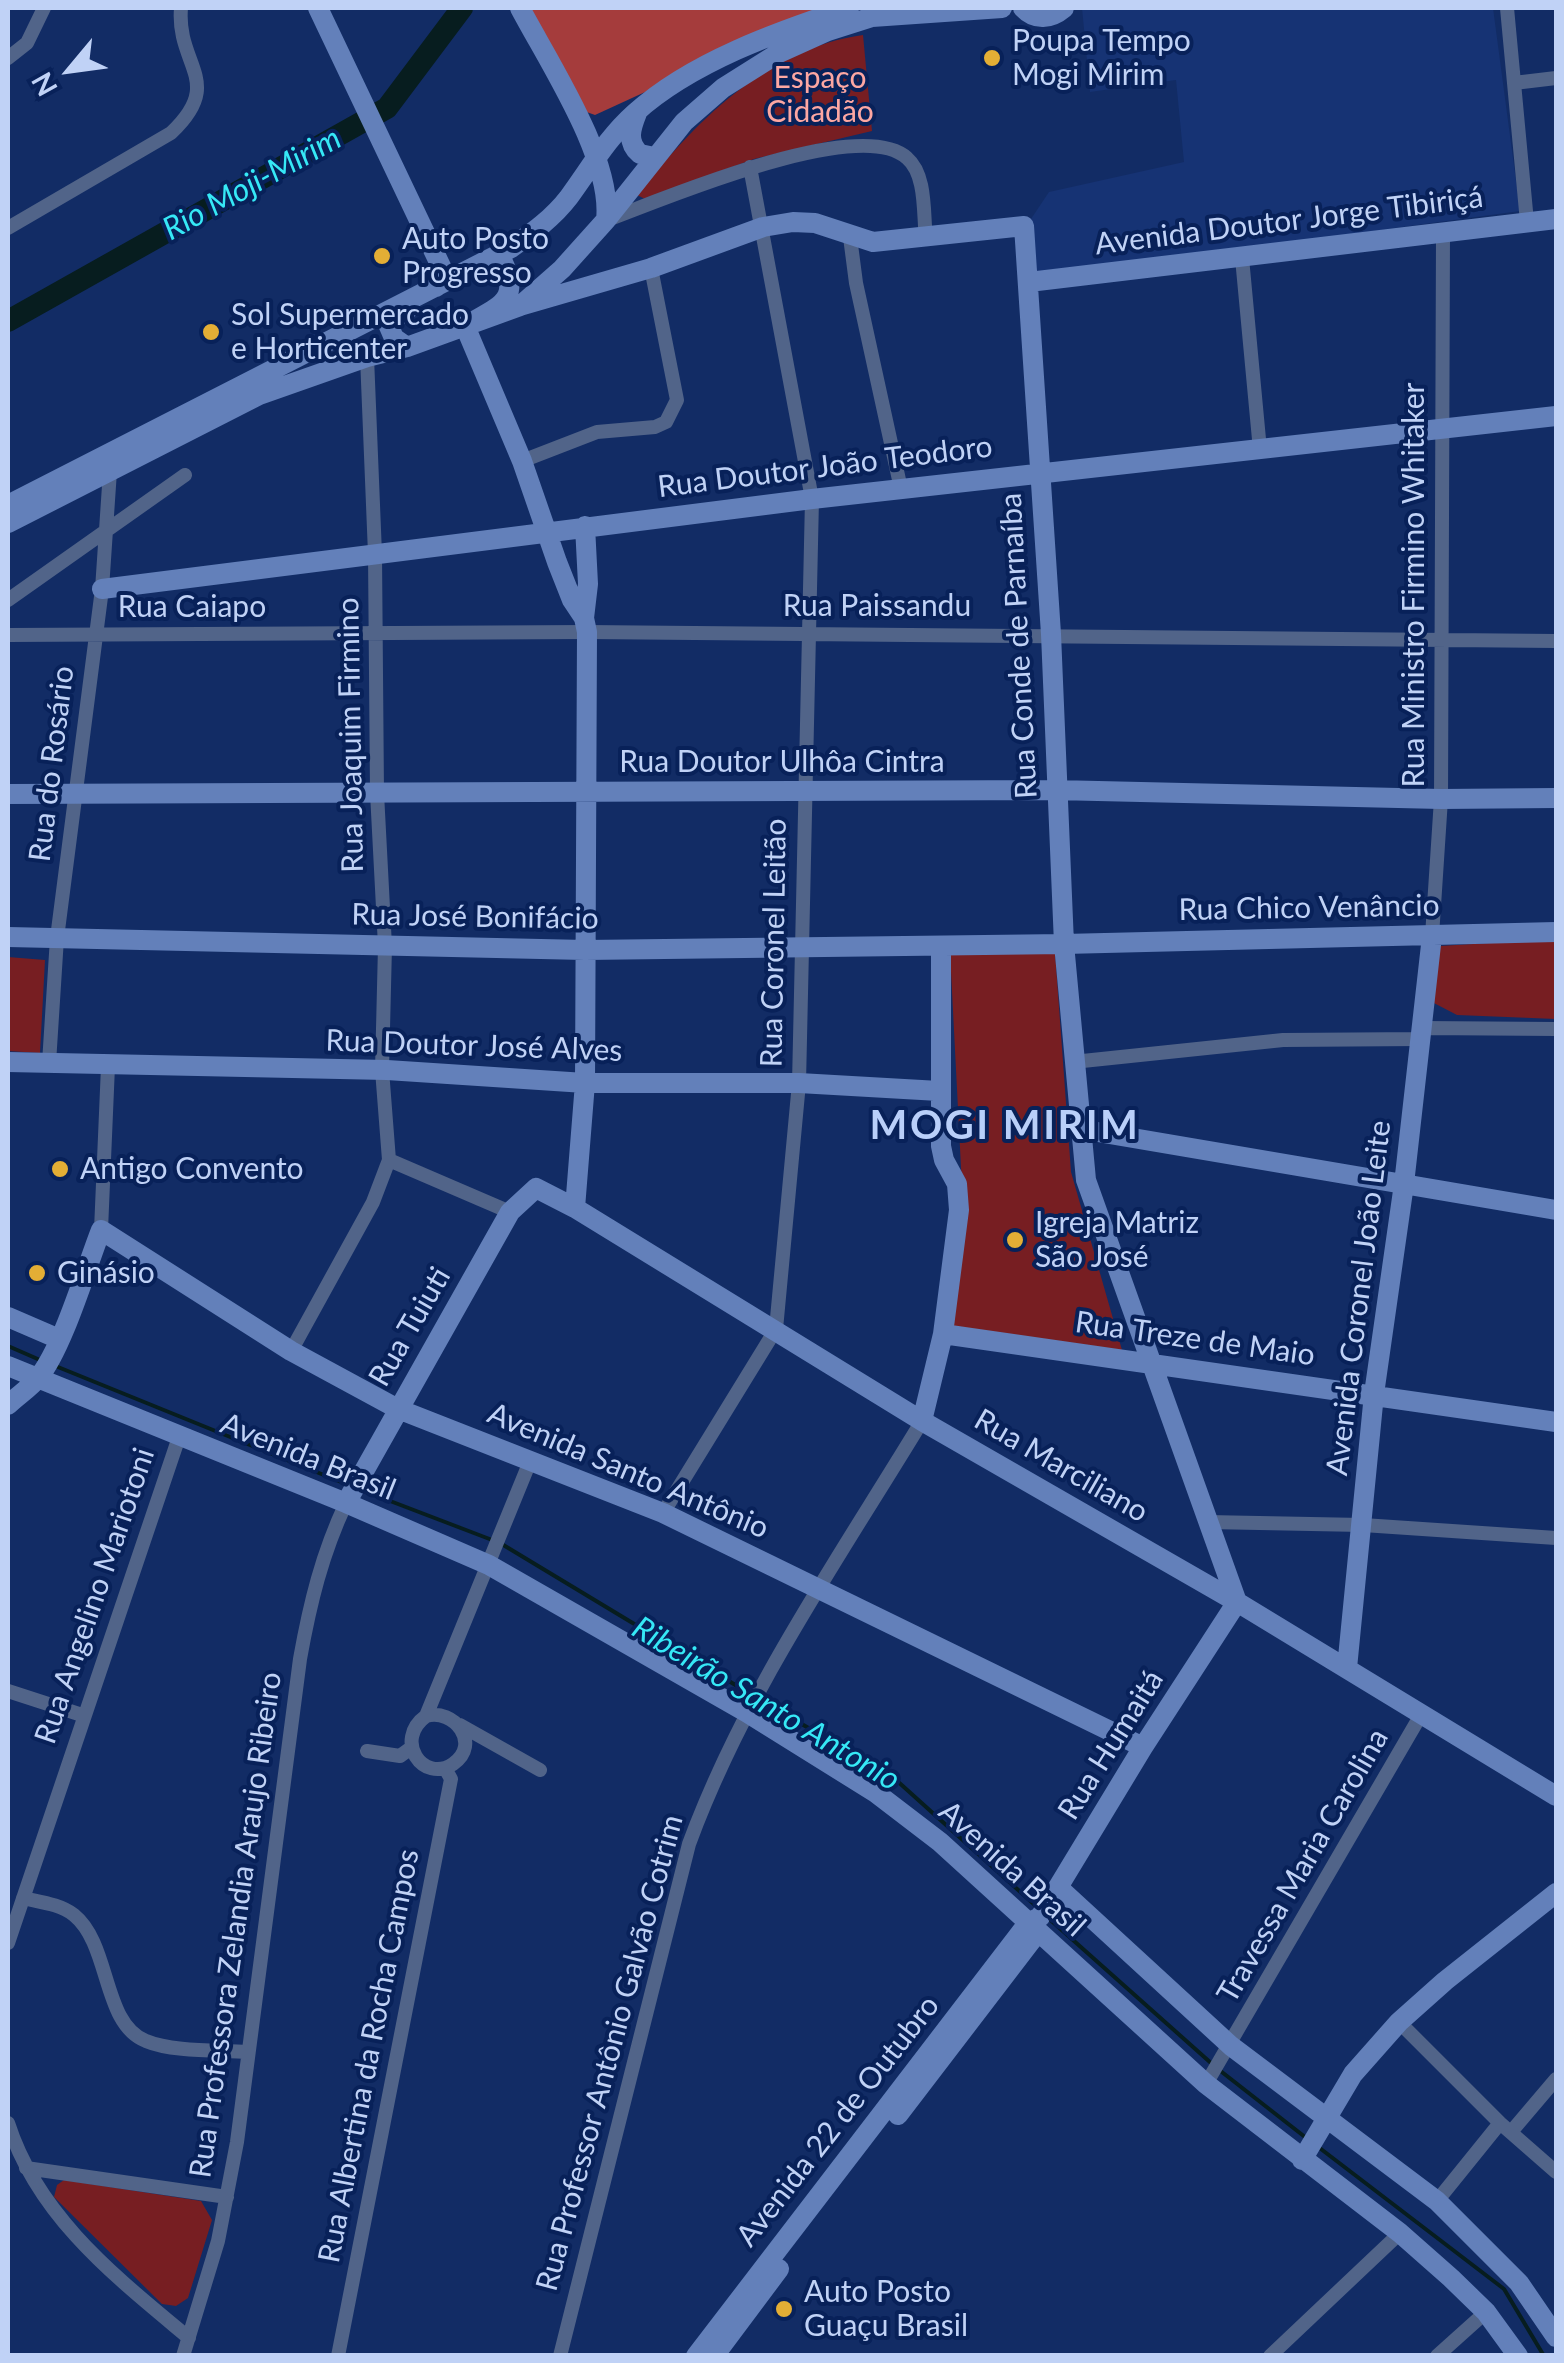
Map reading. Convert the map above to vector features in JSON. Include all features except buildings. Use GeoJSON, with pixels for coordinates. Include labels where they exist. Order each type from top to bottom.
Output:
{"type":"FeatureCollection","features":[{"type":"Feature","properties":{"kind":"street"},"geometry":{"type":"LineString","coordinates":[[8,58],[27,43],[44,8]]}},
{"type":"Feature","properties":{"kind":"street"},"geometry":{"type":"LineString","coordinates":[[8,228],[171,133],[187,118],[196,104],[198,89],[183,44],[180,8]]}},
{"type":"Feature","properties":{"kind":"street"},"geometry":{"type":"LineString","coordinates":[[318,8],[447,279]]}},
{"type":"Feature","properties":{"kind":"street"},"geometry":{"type":"LineString","coordinates":[[520,8],[596,154],[605,184],[606,220]]}},
{"type":"Feature","properties":{"kind":"street"},"geometry":{"type":"LineString","coordinates":[[8,505],[498,254],[540,228],[568,198],[596,154],[637,111],[685,78],[738,50],[849,8]]}},
{"type":"Feature","properties":{"kind":"street"},"geometry":{"type":"LineString","coordinates":[[520,306],[562,269],[606,220],[684,122],[724,88],[777,54],[828,31],[887,15],[1002,8]]}},
{"type":"Feature","properties":{"kind":"street"},"geometry":{"type":"LineString","coordinates":[[1022,8],[1047,17],[1064,8]]}},
{"type":"Feature","properties":{"kind":"street"},"geometry":{"type":"LineString","coordinates":[[1507,8],[1527,222]]}},
{"type":"Feature","properties":{"kind":"street"},"geometry":{"type":"LineString","coordinates":[[1514,83],[1556,78]]}},
{"type":"Feature","properties":{"kind":"street"},"geometry":{"type":"LineString","coordinates":[[637,111],[631,143],[640,154],[654,157]]}},
{"type":"Feature","properties":{"kind":"street"},"geometry":{"type":"LineString","coordinates":[[8,523],[259,395],[367,357],[407,348],[520,306],[651,268],[763,227],[815,223],[873,242],[926,238],[920,181],[914,166],[906,156],[876,145],[832,148],[750,167],[606,220]]}},
{"type":"Feature","properties":{"kind":"street","name":"Rua Coronel Leitão"},"geometry":{"type":"LineString","coordinates":[[663,1512],[776,1330],[798,1083],[812,499],[750,167]]}},
{"type":"Feature","properties":{"kind":"street","name":"Avenida Doutor Jorge Tibiriçá"},"geometry":{"type":"LineString","coordinates":[[1029,282],[1556,218]]}},
{"type":"Feature","properties":{"kind":"street","name":"Rua Conde de Parnaíba"},"geometry":{"type":"LineString","coordinates":[[926,238],[1024,226],[1051,634],[1064,944],[1086,1180],[1237,1602]]}},
{"type":"Feature","properties":{"kind":"street","name":"Rua Ministro Firmino Whitaker"},"geometry":{"type":"LineString","coordinates":[[1432,936],[1441,799],[1443,234]]}},
{"type":"Feature","properties":{"kind":"street"},"geometry":{"type":"LineString","coordinates":[[850,237],[856,282],[901,489]]}},
{"type":"Feature","properties":{"kind":"street"},"geometry":{"type":"LineString","coordinates":[[465,326],[508,298],[510,279],[498,254]]}},
{"type":"Feature","properties":{"kind":"street"},"geometry":{"type":"LineString","coordinates":[[1242,258],[1260,450]]}},
{"type":"Feature","properties":{"kind":"street"},"geometry":{"type":"LineString","coordinates":[[522,462],[597,432],[655,427],[672,413],[677,400],[651,268]]}},
{"type":"Feature","properties":{"kind":"street"},"geometry":{"type":"LineString","coordinates":[[367,357],[388,324],[447,279]]}},
{"type":"Feature","properties":{"kind":"street"},"geometry":{"type":"LineString","coordinates":[[388,324],[394,338],[407,348]]}},
{"type":"Feature","properties":{"kind":"street"},"geometry":{"type":"LineString","coordinates":[[465,326],[522,462],[572,600],[586,625]]}},
{"type":"Feature","properties":{"kind":"street","name":"Rua Joaquim Firmino"},"geometry":{"type":"LineString","coordinates":[[367,357],[384,946],[382,1070],[389,1160]]}},
{"type":"Feature","properties":{"kind":"street","name":"Rua Doutor João Teodoro"},"geometry":{"type":"LineString","coordinates":[[102,589],[585,526],[1556,416]]}},
{"type":"Feature","properties":{"kind":"street","name":"Rua do Rosário"},"geometry":{"type":"LineString","coordinates":[[49,1063],[57,938],[102,589],[110,471]]}},
{"type":"Feature","properties":{"kind":"street"},"geometry":{"type":"LineString","coordinates":[[8,600],[185,476]]}},
{"type":"Feature","properties":{"kind":"street"},"geometry":{"type":"LineString","coordinates":[[575,1208],[585,1083],[585,526]]}},
{"type":"Feature","properties":{"kind":"street","name":"Rua Paissandu"},"geometry":{"type":"LineString","coordinates":[[377,634],[586,625],[808,633],[1556,641]]}},
{"type":"Feature","properties":{"kind":"street","name":"Rua Caiapo"},"geometry":{"type":"LineString","coordinates":[[8,636],[377,634]]}},
{"type":"Feature","properties":{"kind":"street","name":"Rua Doutor Ulhôa Cintra"},"geometry":{"type":"LineString","coordinates":[[8,794],[1055,790],[1556,798]]}},
{"type":"Feature","properties":{"kind":"street","name":"Rua Chico Venâncio"},"geometry":{"type":"LineString","coordinates":[[941,946],[1556,932]]}},
{"type":"Feature","properties":{"kind":"street","name":"Avenida Coronel João Leite"},"geometry":{"type":"LineString","coordinates":[[1346,1668],[1374,1394],[1404,1184],[1432,936]]}},
{"type":"Feature","properties":{"kind":"street","name":"Rua José Bonifácio"},"geometry":{"type":"LineString","coordinates":[[8,937],[584,950],[941,946]]}},
{"type":"Feature","properties":{"kind":"street"},"geometry":{"type":"LineString","coordinates":[[922,1420],[943,1334],[959,1210],[956,1184],[942,1146],[941,946]]}},
{"type":"Feature","properties":{"kind":"street"},"geometry":{"type":"LineString","coordinates":[[1072,1062],[1283,1040],[1556,1029]]}},
{"type":"Feature","properties":{"kind":"street","name":"Rua Doutor José Alves"},"geometry":{"type":"LineString","coordinates":[[8,1062],[382,1070],[585,1083],[798,1083],[939,1092]]}},
{"type":"Feature","properties":{"kind":"street"},"geometry":{"type":"LineString","coordinates":[[8,1405],[49,1358],[101,1230],[108,1066]]}},
{"type":"Feature","properties":{"kind":"street"},"geometry":{"type":"LineString","coordinates":[[1080,1129],[1556,1210]]}},
{"type":"Feature","properties":{"kind":"street"},"geometry":{"type":"LineString","coordinates":[[292,1351],[373,1202],[389,1160],[510,1212]]}},
{"type":"Feature","properties":{"kind":"street","name":"Rua Marciliano"},"geometry":{"type":"LineString","coordinates":[[536,1188],[922,1420],[1237,1602],[1556,1796]]}},
{"type":"Feature","properties":{"kind":"street","name":"Rua Tuiuti"},"geometry":{"type":"LineString","coordinates":[[349,1497],[510,1212],[536,1188]]}},
{"type":"Feature","properties":{"kind":"street","name":"Avenida Santo Antônio"},"geometry":{"type":"LineString","coordinates":[[101,1230],[292,1351],[398,1410],[663,1512],[1143,1747]]}},
{"type":"Feature","properties":{"kind":"street","name":"Avenida Brasil"},"geometry":{"type":"LineString","coordinates":[[8,1317],[49,1358],[179,1437],[349,1497],[492,1559],[749,1707],[876,1793],[1323,2124],[1438,2202],[1519,2283],[1556,2337]]}},
{"type":"Feature","properties":{"kind":"street","name":"Rua Treze de Maio"},"geometry":{"type":"LineString","coordinates":[[943,1334],[1556,1422]]}},
{"type":"Feature","properties":{"kind":"street","name":"Avenida Brasil"},"geometry":{"type":"LineString","coordinates":[[8,1366],[49,1358]]}},
{"type":"Feature","properties":{"kind":"street","name":"Rua Professor Antônio Galvão Cotrim"},"geometry":{"type":"LineString","coordinates":[[560,2356],[689,1844],[712,1784],[749,1707],[922,1420]]}},
{"type":"Feature","properties":{"kind":"street","name":"Rua Angelino Mariotoni"},"geometry":{"type":"LineString","coordinates":[[8,1943],[179,1437]]}},
{"type":"Feature","properties":{"kind":"street"},"geometry":{"type":"LineString","coordinates":[[459,1725],[464,1733],[464,1750],[453,1764],[445,1768],[421,1763],[411,1748],[413,1730],[426,1716],[531,1459]]}},
{"type":"Feature","properties":{"kind":"street","name":"Rua Professora Zelandia Araujo Ribeiro"},"geometry":{"type":"LineString","coordinates":[[183,2356],[218,2241],[227,2197],[312,1589],[325,1548],[349,1497]]}},
{"type":"Feature","properties":{"kind":"street"},"geometry":{"type":"LineString","coordinates":[[1207,1522],[1363,1525],[1556,1538]]}},
{"type":"Feature","properties":{"kind":"street","name":"Rua Humaitá"},"geometry":{"type":"LineString","coordinates":[[1042,1913],[1237,1602]]}},
{"type":"Feature","properties":{"kind":"street"},"geometry":{"type":"LineString","coordinates":[[8,1691],[82,1715]]}},
{"type":"Feature","properties":{"kind":"street","name":"Travessa Maria Carolina"},"geometry":{"type":"LineString","coordinates":[[1209,2079],[1422,1713]]}},
{"type":"Feature","properties":{"kind":"street"},"geometry":{"type":"LineString","coordinates":[[426,1716],[444,1714],[540,1770]]}},
{"type":"Feature","properties":{"kind":"street"},"geometry":{"type":"LineString","coordinates":[[367,1751],[400,1756],[411,1748]]}},
{"type":"Feature","properties":{"kind":"street","name":"Rua Albertina da Rocha Campos"},"geometry":{"type":"LineString","coordinates":[[338,2356],[450,1779],[445,1768]]}},
{"type":"Feature","properties":{"kind":"street"},"geometry":{"type":"LineString","coordinates":[[1305,2154],[1353,2074],[1399,2022],[1556,1893]]}},
{"type":"Feature","properties":{"kind":"street"},"geometry":{"type":"LineString","coordinates":[[22,1898],[55,1905],[73,1914],[85,1927],[131,2032],[146,2042],[247,2052]]}},
{"type":"Feature","properties":{"kind":"street","name":"Avenida Brasil"},"geometry":{"type":"LineString","coordinates":[[1042,1913],[1209,2079],[1305,2154],[1486,2312],[1518,2356]]}},
{"type":"Feature","properties":{"kind":"street","name":"Avenida 22 de Outubro"},"geometry":{"type":"LineString","coordinates":[[696,2356],[1042,1913]]}},
{"type":"Feature","properties":{"kind":"street","name":"Avenida 22 de Outubro"},"geometry":{"type":"LineString","coordinates":[[714,2356],[1042,1913]]}},
{"type":"Feature","properties":{"kind":"street"},"geometry":{"type":"LineString","coordinates":[[1399,2022],[1556,2172]]}},
{"type":"Feature","properties":{"kind":"street"},"geometry":{"type":"LineString","coordinates":[[1438,2202],[1556,2079]]}},
{"type":"Feature","properties":{"kind":"street"},"geometry":{"type":"LineString","coordinates":[[9,2133],[41,2195],[109,2271],[189,2338]]}},
{"type":"Feature","properties":{"kind":"street"},"geometry":{"type":"LineString","coordinates":[[26,2168],[227,2197]]}},
{"type":"Feature","properties":{"kind":"street"},"geometry":{"type":"LineString","coordinates":[[1270,2356],[1400,2234]]}},
{"type":"Feature","properties":{"kind":"street"},"geometry":{"type":"LineString","coordinates":[[1437,2356],[1486,2312]]}},
{"type":"Feature","properties":{"kind":"shaded area"},"geometry":{"type":"Polygon","coordinates":[[[528,8],[828,8],[595,115],[581,110],[528,8]]]}},
{"type":"Feature","properties":{"kind":"shaded area"},"geometry":{"type":"Polygon","coordinates":[[[1082,8],[1493,8],[1520,211],[1034,277],[1029,222],[1049,192],[1184,162],[1176,80],[1090,92],[1082,8]]]}},
{"type":"Feature","properties":{"kind":"green space","name":"Espaço Cidadão"},"geometry":{"type":"Polygon","coordinates":[[[863,35],[872,131],[754,159],[645,199],[637,195],[708,116],[764,72],[795,55],[863,35]]]}},
{"type":"Feature","properties":{"kind":"green space"},"geometry":{"type":"Polygon","coordinates":[[[1556,939],[1556,1019],[1457,1015],[1430,1001],[1440,946],[1556,939]]]}},
{"type":"Feature","properties":{"kind":"green space"},"geometry":{"type":"Polygon","coordinates":[[[950,952],[1055,952],[1071,1172],[1122,1350],[953,1326],[962,1187],[950,952]]]}},
{"type":"Feature","properties":{"kind":"green space"},"geometry":{"type":"Polygon","coordinates":[[[8,957],[45,960],[40,1053],[8,1051],[8,957]]]}},
{"type":"Feature","properties":{"kind":"green space"},"geometry":{"type":"Polygon","coordinates":[[[64,2180],[201,2201],[212,2220],[188,2298],[176,2306],[162,2304],[54,2197],[57,2185],[64,2180]]]}},
{"type":"Feature","properties":{"kind":"waterway","name":"Rio Moji-Mirim"},"geometry":{"type":"LineString","coordinates":[[8,321],[387,108],[462,8]]}},
{"type":"Feature","properties":{"kind":"waterway","name":"Ribeirão Santo Antonio"},"geometry":{"type":"LineString","coordinates":[[8,1346],[40,1360]]}},
{"type":"Feature","properties":{"kind":"waterway","name":"Ribeirão Santo Antonio"},"geometry":{"type":"LineString","coordinates":[[53,1365],[346,1484]]}},
{"type":"Feature","properties":{"kind":"waterway","name":"Ribeirão Santo Antonio"},"geometry":{"type":"LineString","coordinates":[[364,1491],[500,1543],[752,1695]]}},
{"type":"Feature","properties":{"kind":"waterway","name":"Ribeirão Santo Antonio"},"geometry":{"type":"LineString","coordinates":[[761,1700],[895,1779],[1036,1906]]}},
{"type":"Feature","properties":{"kind":"waterway","name":"Ribeirão Santo Antonio"},"geometry":{"type":"LineString","coordinates":[[1046,1916],[1211,2063]]}},
{"type":"Feature","properties":{"kind":"waterway","name":"Ribeirão Santo Antonio"},"geometry":{"type":"LineString","coordinates":[[1218,2069],[1305,2137]]}},
{"type":"Feature","properties":{"kind":"waterway","name":"Ribeirão Santo Antonio"},"geometry":{"type":"LineString","coordinates":[[1317,2146],[1504,2289],[1544,2356]]}},
{"type":"Feature","properties":{"kind":"place","name":"Poupa Tempo Mogi Mirim"},"geometry":{"type":"Point","coordinates":[992,58]}},
{"type":"Feature","properties":{"kind":"place","name":"Auto Posto Progresso"},"geometry":{"type":"Point","coordinates":[382,256]}},
{"type":"Feature","properties":{"kind":"place","name":"Sol Supermercado e Horticenter"},"geometry":{"type":"Point","coordinates":[211,332]}},
{"type":"Feature","properties":{"kind":"place","name":"Antigo Convento"},"geometry":{"type":"Point","coordinates":[60,1169]}},
{"type":"Feature","properties":{"kind":"place","name":"Igreja Matriz São José"},"geometry":{"type":"Point","coordinates":[1015,1240]}},
{"type":"Feature","properties":{"kind":"place","name":"Ginásio"},"geometry":{"type":"Point","coordinates":[37,1273]}},
{"type":"Feature","properties":{"kind":"place","name":"Auto Posto Guaçu Brasil"},"geometry":{"type":"Point","coordinates":[784,2309]}},
{"type":"Feature","properties":{"kind":"district","name":"MOGI MIRIM"},"geometry":{"type":"Point","coordinates":[1005,1126]}}]}
